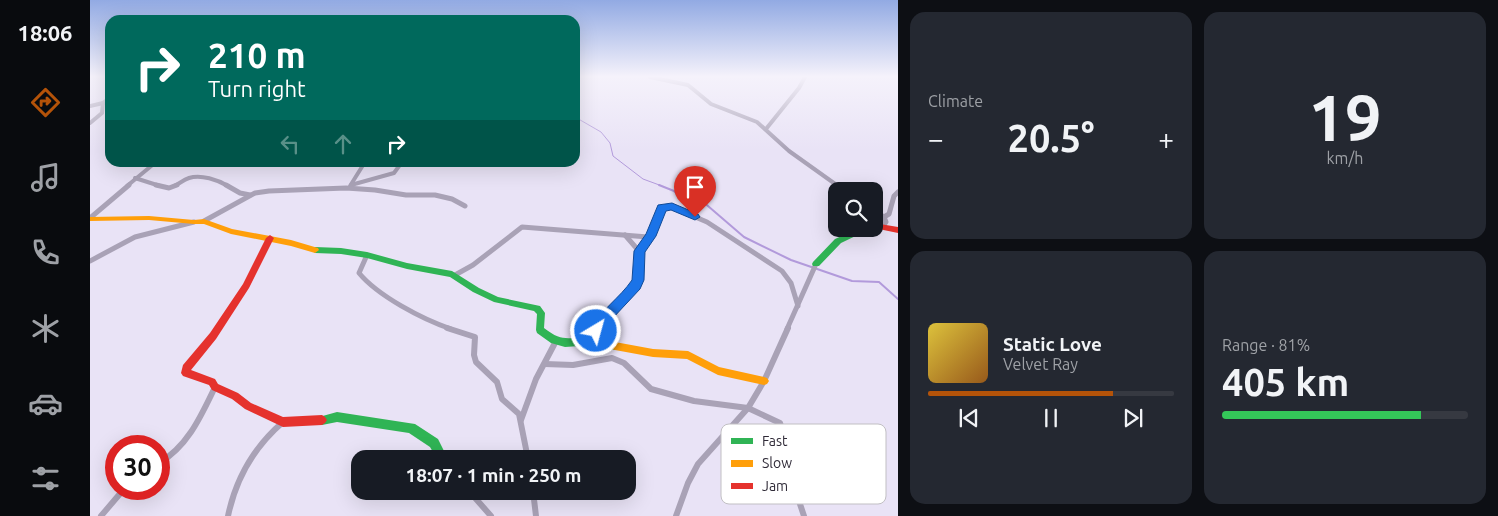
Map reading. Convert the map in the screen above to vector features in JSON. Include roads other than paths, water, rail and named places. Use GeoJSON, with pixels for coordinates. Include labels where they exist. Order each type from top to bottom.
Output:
{"type":"FeatureCollection","features":[{"type":"Feature","properties":{"kind":"street"},"geometry":{"type":"LineString","coordinates":[[708,101],[748,117],[766,129],[789,151],[832,182]]}},
{"type":"Feature","properties":{"kind":"street"},"geometry":{"type":"LineString","coordinates":[[766,129],[788,101]]}},
{"type":"Feature","properties":{"kind":"street"},"geometry":{"type":"LineString","coordinates":[[90,106],[104,103],[102,113],[90,123]]}},
{"type":"Feature","properties":{"kind":"street"},"geometry":{"type":"LineString","coordinates":[[90,218],[149,167]]}},
{"type":"Feature","properties":{"kind":"street"},"geometry":{"type":"LineString","coordinates":[[350,187],[362,167]]}},
{"type":"Feature","properties":{"kind":"street"},"geometry":{"type":"LineString","coordinates":[[350,187],[394,173],[398,167]]}},
{"type":"Feature","properties":{"kind":"street"},"geometry":{"type":"LineString","coordinates":[[135,178],[144,179],[154,185],[168,188],[188,177],[210,180],[222,182],[243,194],[250,195]]}},
{"type":"Feature","properties":{"kind":"street"},"geometry":{"type":"LineString","coordinates":[[90,218],[149,218],[194,222],[204,221],[250,195],[262,191],[350,187],[406,195],[435,195],[452,199],[464,206]]}},
{"type":"Feature","properties":{"kind":"street"},"geometry":{"type":"LineString","coordinates":[[898,192],[894,196],[889,214],[884,222],[898,230]]}},
{"type":"Feature","properties":{"kind":"street"},"geometry":{"type":"LineString","coordinates":[[639,251],[650,236],[662,208],[672,207],[707,222],[782,271],[791,283],[798,306]]}},
{"type":"Feature","properties":{"kind":"street"},"geometry":{"type":"LineString","coordinates":[[204,221],[231,231],[270,238],[312,250],[341,250],[454,275],[476,290],[497,300],[537,308],[541,313],[540,330],[543,335],[565,344],[591,341],[653,353],[688,355],[718,371],[764,381]]}},
{"type":"Feature","properties":{"kind":"street"},"geometry":{"type":"LineString","coordinates":[[90,261],[134,237],[194,222]]}},
{"type":"Feature","properties":{"kind":"street"},"geometry":{"type":"LineString","coordinates":[[454,275],[468,270],[483,260],[520,228],[525,226],[650,236]]}},
{"type":"Feature","properties":{"kind":"street"},"geometry":{"type":"LineString","coordinates":[[591,341],[600,324],[636,286],[638,280],[639,251],[636,243],[625,235]]}},
{"type":"Feature","properties":{"kind":"street"},"geometry":{"type":"LineString","coordinates":[[734,424],[748,408],[764,381],[816,264],[838,241],[846,237]]}},
{"type":"Feature","properties":{"kind":"street"},"geometry":{"type":"LineString","coordinates":[[270,238],[246,286],[212,336],[186,368],[186,373],[212,382],[215,387],[235,396],[248,406],[280,421],[323,420],[337,417],[401,426],[416,430],[434,444],[438,450]]}},
{"type":"Feature","properties":{"kind":"street"},"geometry":{"type":"LineString","coordinates":[[367,255],[359,273],[369,285],[430,322],[475,338],[474,355],[476,362],[497,382],[502,399],[518,412],[526,450]]}},
{"type":"Feature","properties":{"kind":"street"},"geometry":{"type":"LineString","coordinates":[[521,421],[525,405],[545,364],[548,353],[556,341]]}},
{"type":"Feature","properties":{"kind":"street"},"geometry":{"type":"LineString","coordinates":[[545,364],[573,365],[612,358],[626,364],[645,386],[651,389],[694,401],[748,408],[780,424]]}},
{"type":"Feature","properties":{"kind":"street"},"geometry":{"type":"LineString","coordinates":[[170,456],[188,436],[215,387]]}},
{"type":"Feature","properties":{"kind":"street"},"geometry":{"type":"LineString","coordinates":[[228,516],[237,484],[280,421]]}},
{"type":"Feature","properties":{"kind":"street"},"geometry":{"type":"LineString","coordinates":[[676,516],[688,483],[698,464],[721,438]]}},
{"type":"Feature","properties":{"kind":"street"},"geometry":{"type":"LineString","coordinates":[[101,516],[115,500]]}},
{"type":"Feature","properties":{"kind":"street"},"geometry":{"type":"LineString","coordinates":[[477,500],[491,516]]}},
{"type":"Feature","properties":{"kind":"street"},"geometry":{"type":"LineString","coordinates":[[534,500],[536,516]]}},
{"type":"Feature","properties":{"kind":"street"},"geometry":{"type":"LineString","coordinates":[[800,504],[804,516]]}},
{"type":"Feature","properties":{"kind":"waterway"},"geometry":{"type":"LineString","coordinates":[[580,120],[601,132],[610,143],[613,156],[643,179],[662,186]]}},
{"type":"Feature","properties":{"kind":"waterway"},"geometry":{"type":"LineString","coordinates":[[659,185],[674,191],[683,200],[701,200],[744,237],[791,260],[852,281],[879,282],[898,299]]}}]}
